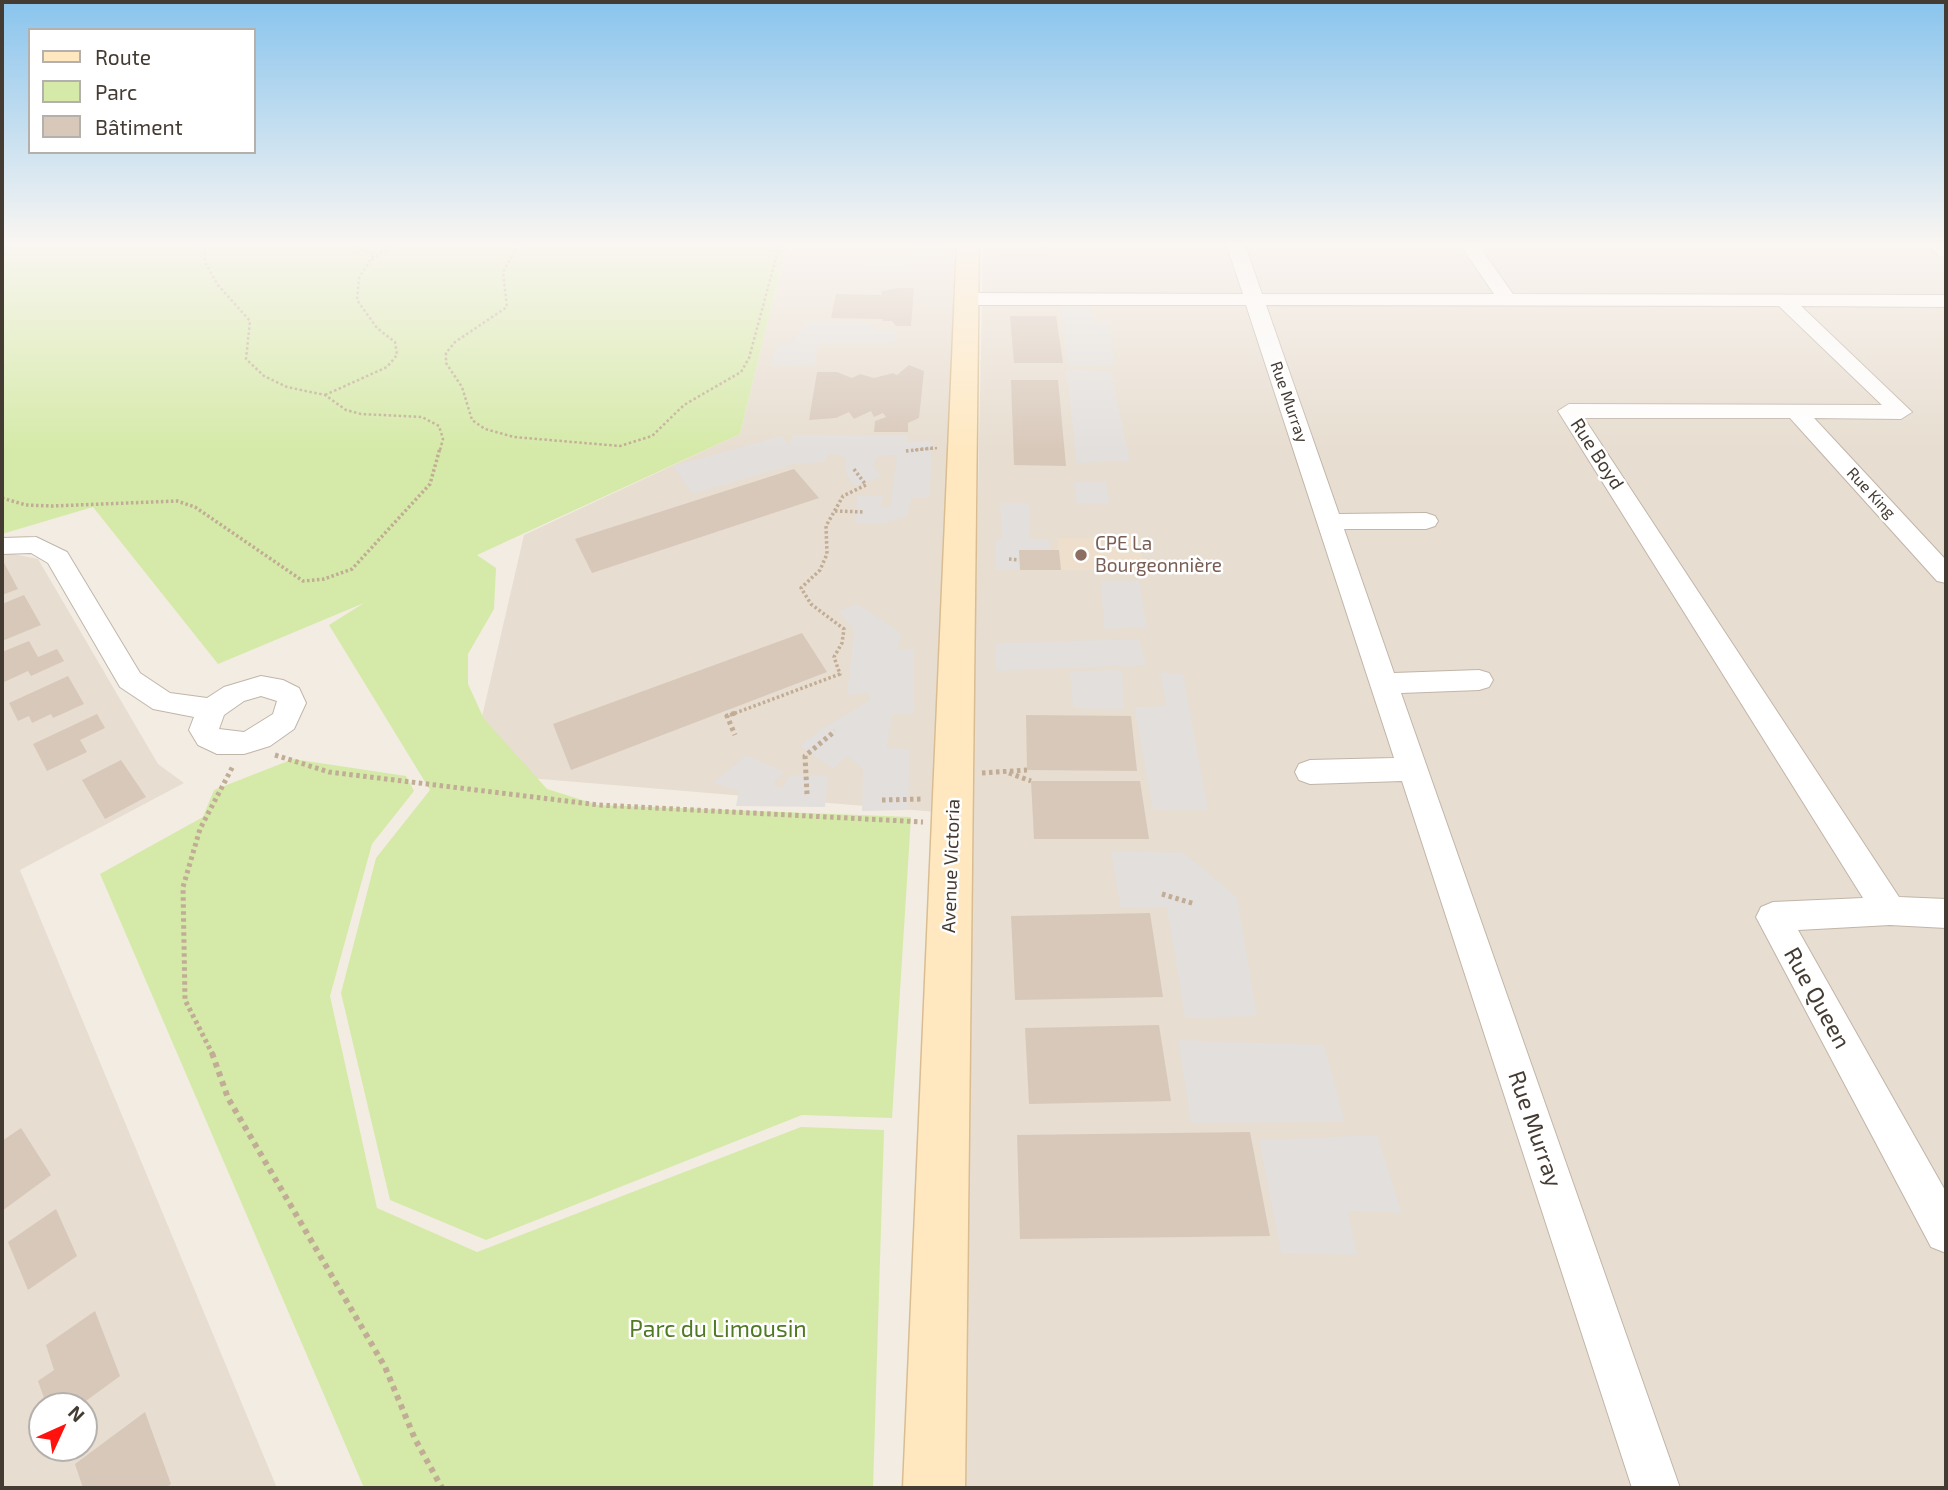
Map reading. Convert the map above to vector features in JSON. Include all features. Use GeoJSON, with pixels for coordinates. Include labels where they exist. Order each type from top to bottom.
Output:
{"type":"FeatureCollection","features":[{"type":"Feature","properties":{"kind":"street","name":"Avenue Victoria"},"geometry":{"type":"LineString","coordinates":[[933,1488],[967,313]]}},
{"type":"Feature","properties":{"kind":"street","name":"Rue Murray"},"geometry":{"type":"LineString","coordinates":[[1259,313],[1656,1488]]}},
{"type":"Feature","properties":{"kind":"street","name":"Rue Boyd"},"geometry":{"type":"LineString","coordinates":[[1796,313],[1900,412],[1570,411],[1890,911]]}},
{"type":"Feature","properties":{"kind":"street","name":"Rue King"},"geometry":{"type":"LineString","coordinates":[[1796,412],[1946,575]]}},
{"type":"Feature","properties":{"kind":"street"},"geometry":{"type":"LineString","coordinates":[[1330,522],[1426,521]]}},
{"type":"Feature","properties":{"kind":"street"},"geometry":{"type":"LineString","coordinates":[[2,546],[36,545],[58,558],[130,680],[163,702],[212,709]]}},
{"type":"Feature","properties":{"kind":"street"},"geometry":{"type":"LineString","coordinates":[[1385,683],[1479,680]]}},
{"type":"Feature","properties":{"kind":"street"},"geometry":{"type":"LineString","coordinates":[[261,686],[283,690],[292,703],[290,712],[274,731],[252,741],[229,745],[208,737],[204,730],[212,709],[234,694],[248,689],[261,686]]}},
{"type":"Feature","properties":{"kind":"street"},"geometry":{"type":"LineString","coordinates":[[1310,772],[1414,769]]}},
{"type":"Feature","properties":{"kind":"street","name":"Rue Queen"},"geometry":{"type":"LineString","coordinates":[[1946,913],[1890,911],[1773,917],[1946,1232]]}},
{"type":"Feature","properties":{"kind":"path"},"geometry":{"type":"LineString","coordinates":[[2,498],[26,505],[52,506],[177,501],[195,507],[303,581],[340,575],[352,569],[430,484],[443,439],[439,426],[422,417],[361,414],[346,410],[325,395],[286,387],[264,376],[246,359],[251,330],[250,321],[242,313]]}},
{"type":"Feature","properties":{"kind":"path"},"geometry":{"type":"LineString","coordinates":[[325,395],[387,367],[397,355],[395,342],[377,328],[366,313]]}},
{"type":"Feature","properties":{"kind":"path"},"geometry":{"type":"LineString","coordinates":[[500,313],[455,342],[446,353],[446,363],[462,387],[472,420],[485,429],[514,437],[620,446],[652,436],[684,405],[741,373],[749,358],[761,313]]}},
{"type":"Feature","properties":{"kind":"path"},"geometry":{"type":"LineString","coordinates":[[736,735],[727,714],[840,674],[834,657],[842,643],[844,629],[811,604],[801,588],[820,570],[827,554],[826,526],[843,496],[866,485],[853,468]]}},
{"type":"Feature","properties":{"kind":"path"},"geometry":{"type":"LineString","coordinates":[[834,511],[865,512]]}},
{"type":"Feature","properties":{"kind":"path"},"geometry":{"type":"LineString","coordinates":[[1009,559],[1019,559]]}},
{"type":"Feature","properties":{"kind":"path"},"geometry":{"type":"LineString","coordinates":[[807,794],[805,755],[835,731]]}},
{"type":"Feature","properties":{"kind":"path"},"geometry":{"type":"LineString","coordinates":[[442,1488],[415,1439],[385,1367],[228,1098],[211,1049],[185,1000],[181,960],[183,887],[200,829],[252,741],[267,753],[329,772],[598,805],[953,798]]}},
{"type":"Feature","properties":{"kind":"path"},"geometry":{"type":"LineString","coordinates":[[882,800],[953,798],[1005,772],[1027,770]]}},
{"type":"Feature","properties":{"kind":"path"},"geometry":{"type":"LineString","coordinates":[[1005,772],[1031,781]]}},
{"type":"Feature","properties":{"kind":"path"},"geometry":{"type":"LineString","coordinates":[[1161,894],[1195,904]]}},
{"type":"Feature","properties":{"kind":"shaded area"},"geometry":{"type":"Polygon","coordinates":[[[770,313],[958,313],[937,812],[469,773],[524,535],[740,434],[770,313]]]}},
{"type":"Feature","properties":{"kind":"shaded area"},"geometry":{"type":"Polygon","coordinates":[[[982,313],[1946,313],[1946,1488],[958,1488],[982,313]]]}},
{"type":"Feature","properties":{"kind":"shaded area"},"geometry":{"type":"Polygon","coordinates":[[[1062,313],[1092,313],[1095,323],[1109,322],[1114,365],[1068,366],[1062,313]]]}},
{"type":"Feature","properties":{"kind":"shaded area"},"geometry":{"type":"Polygon","coordinates":[[[808,322],[874,323],[873,330],[895,330],[894,344],[818,344],[814,365],[771,366],[777,344],[791,344],[808,322]]]}},
{"type":"Feature","properties":{"kind":"shaded area"},"geometry":{"type":"Polygon","coordinates":[[[1067,370],[1111,372],[1130,461],[1076,463],[1067,370]]]}},
{"type":"Feature","properties":{"kind":"shaded area"},"geometry":{"type":"Polygon","coordinates":[[[792,435],[908,436],[906,442],[932,441],[930,497],[912,497],[907,516],[886,523],[856,523],[857,495],[883,496],[881,508],[890,508],[897,455],[878,456],[873,465],[881,477],[854,486],[845,473],[846,460],[842,455],[828,454],[825,462],[794,464],[692,494],[673,466],[781,436],[790,445],[792,435]]]}},
{"type":"Feature","properties":{"kind":"shaded area"},"geometry":{"type":"Polygon","coordinates":[[[1106,481],[1110,503],[1076,503],[1074,482],[1106,481]]]}},
{"type":"Feature","properties":{"kind":"shaded area"},"geometry":{"type":"Polygon","coordinates":[[[1000,503],[1029,503],[1029,539],[1049,539],[1050,550],[1019,550],[1020,570],[995,570],[996,540],[1002,539],[1000,503]]]}},
{"type":"Feature","properties":{"kind":"shaded area","name":"CPE La Bourgeonnière"},"geometry":{"type":"Polygon","coordinates":[[[1137,537],[1146,570],[1020,570],[1019,550],[1058,550],[1057,538],[1137,537]]]}},
{"type":"Feature","properties":{"kind":"shaded area"},"geometry":{"type":"Polygon","coordinates":[[[8,553],[38,559],[158,764],[184,783],[20,870],[277,1488],[2,1488],[2,555],[8,553]]]}},
{"type":"Feature","properties":{"kind":"shaded area"},"geometry":{"type":"Polygon","coordinates":[[[1101,581],[1139,581],[1147,627],[1104,629],[1101,581]]]}},
{"type":"Feature","properties":{"kind":"shaded area"},"geometry":{"type":"Polygon","coordinates":[[[858,604],[902,634],[897,650],[914,648],[913,713],[892,714],[887,748],[910,749],[908,810],[862,811],[863,769],[847,756],[833,769],[800,746],[815,733],[870,700],[868,693],[847,695],[854,629],[838,611],[858,604]]]}},
{"type":"Feature","properties":{"kind":"shaded area"},"geometry":{"type":"Polygon","coordinates":[[[1139,639],[1146,665],[996,671],[996,643],[1139,639]]]}},
{"type":"Feature","properties":{"kind":"shaded area"},"geometry":{"type":"Polygon","coordinates":[[[1122,670],[1124,709],[1073,708],[1070,671],[1122,670]]]}},
{"type":"Feature","properties":{"kind":"shaded area"},"geometry":{"type":"Polygon","coordinates":[[[1160,672],[1183,674],[1208,809],[1153,809],[1134,707],[1166,706],[1160,672]]]}},
{"type":"Feature","properties":{"kind":"shaded area"},"geometry":{"type":"Polygon","coordinates":[[[746,755],[784,772],[773,784],[781,789],[790,775],[828,776],[825,807],[736,806],[739,791],[713,783],[746,755]]]}},
{"type":"Feature","properties":{"kind":"shaded area"},"geometry":{"type":"Polygon","coordinates":[[[1111,851],[1184,853],[1237,897],[1257,1016],[1185,1018],[1167,908],[1120,907],[1111,851]]]}},
{"type":"Feature","properties":{"kind":"shaded area"},"geometry":{"type":"Polygon","coordinates":[[[1178,1040],[1324,1045],[1345,1122],[1191,1123],[1178,1040]]]}},
{"type":"Feature","properties":{"kind":"shaded area"},"geometry":{"type":"Polygon","coordinates":[[[1377,1135],[1402,1213],[1348,1211],[1357,1255],[1281,1253],[1259,1140],[1377,1135]]]}},
{"type":"Feature","properties":{"kind":"green space"},"geometry":{"type":"Polygon","coordinates":[[[2,313],[770,313],[740,434],[477,555],[496,568],[494,609],[468,654],[468,684],[484,719],[547,789],[598,805],[911,817],[892,1118],[802,1115],[486,1240],[390,1200],[341,993],[376,858],[430,790],[329,625],[364,603],[218,664],[93,507],[2,534],[2,313]]]}},
{"type":"Feature","properties":{"kind":"green space","name":"Parc du Limousin"},"geometry":{"type":"Polygon","coordinates":[[[293,759],[406,776],[414,791],[372,844],[330,996],[377,1208],[477,1252],[801,1127],[884,1130],[873,1488],[364,1488],[100,874],[203,817],[214,790],[293,759]]]}},
{"type":"Feature","properties":{"kind":"building"},"geometry":{"type":"Polygon","coordinates":[[[832,313],[912,313],[911,326],[896,326],[892,321],[882,321],[883,319],[831,318],[832,313]]]}},
{"type":"Feature","properties":{"kind":"building"},"geometry":{"type":"Polygon","coordinates":[[[1010,316],[1056,316],[1063,363],[1014,363],[1010,316]]]}},
{"type":"Feature","properties":{"kind":"building"},"geometry":{"type":"Polygon","coordinates":[[[909,365],[924,371],[919,418],[908,423],[908,432],[874,432],[875,421],[886,417],[883,413],[874,417],[871,411],[854,419],[849,412],[836,418],[809,420],[817,372],[837,372],[852,378],[860,374],[874,378],[893,373],[897,375],[909,365]]]}},
{"type":"Feature","properties":{"kind":"building"},"geometry":{"type":"Polygon","coordinates":[[[1011,380],[1058,380],[1066,466],[1014,465],[1011,380]]]}},
{"type":"Feature","properties":{"kind":"building"},"geometry":{"type":"Polygon","coordinates":[[[794,469],[819,498],[592,573],[575,539],[794,469]]]}},
{"type":"Feature","properties":{"kind":"building"},"geometry":{"type":"Polygon","coordinates":[[[1019,550],[1059,550],[1061,570],[1020,570],[1019,550]]]}},
{"type":"Feature","properties":{"kind":"building"},"geometry":{"type":"Polygon","coordinates":[[[2,559],[18,589],[2,595],[2,559]]]}},
{"type":"Feature","properties":{"kind":"building"},"geometry":{"type":"Polygon","coordinates":[[[24,595],[41,625],[2,641],[2,604],[24,595]]]}},
{"type":"Feature","properties":{"kind":"building"},"geometry":{"type":"Polygon","coordinates":[[[802,633],[827,672],[571,770],[553,724],[802,633]]]}},
{"type":"Feature","properties":{"kind":"building"},"geometry":{"type":"Polygon","coordinates":[[[29,641],[38,657],[57,649],[64,661],[31,676],[28,671],[2,683],[2,652],[29,641]]]}},
{"type":"Feature","properties":{"kind":"building"},"geometry":{"type":"Polygon","coordinates":[[[68,676],[84,704],[53,718],[51,714],[32,723],[29,716],[18,721],[9,703],[68,676]]]}},
{"type":"Feature","properties":{"kind":"building"},"geometry":{"type":"Polygon","coordinates":[[[97,714],[105,728],[80,740],[87,752],[47,771],[33,744],[97,714]]]}},
{"type":"Feature","properties":{"kind":"building"},"geometry":{"type":"Polygon","coordinates":[[[1026,715],[1131,716],[1137,771],[1027,770],[1026,715]]]}},
{"type":"Feature","properties":{"kind":"building"},"geometry":{"type":"Polygon","coordinates":[[[121,760],[146,797],[105,819],[82,780],[121,760]]]}},
{"type":"Feature","properties":{"kind":"building"},"geometry":{"type":"Polygon","coordinates":[[[1031,781],[1140,781],[1149,839],[1034,839],[1031,781]]]}},
{"type":"Feature","properties":{"kind":"building"},"geometry":{"type":"Polygon","coordinates":[[[1150,913],[1163,997],[1015,1000],[1011,916],[1150,913]]]}},
{"type":"Feature","properties":{"kind":"building"},"geometry":{"type":"Polygon","coordinates":[[[1159,1025],[1171,1101],[1029,1104],[1025,1028],[1159,1025]]]}},
{"type":"Feature","properties":{"kind":"building"},"geometry":{"type":"Polygon","coordinates":[[[21,1128],[51,1175],[2,1211],[2,1141],[21,1128]]]}},
{"type":"Feature","properties":{"kind":"building"},"geometry":{"type":"Polygon","coordinates":[[[1250,1132],[1270,1236],[1020,1239],[1017,1135],[1250,1132]]]}},
{"type":"Feature","properties":{"kind":"building"},"geometry":{"type":"Polygon","coordinates":[[[56,1209],[77,1256],[28,1290],[8,1242],[56,1209]]]}},
{"type":"Feature","properties":{"kind":"building"},"geometry":{"type":"Polygon","coordinates":[[[95,1311],[120,1376],[98,1392],[42,1392],[38,1381],[54,1370],[46,1345],[95,1311]]]}},
{"type":"Feature","properties":{"kind":"building"},"geometry":{"type":"Polygon","coordinates":[[[145,1412],[171,1484],[166,1488],[83,1488],[75,1464],[98,1462],[98,1447],[145,1412]]]}},
{"type":"Feature","properties":{"kind":"place","name":"CPE La Bourgeonnière"},"geometry":{"type":"Point","coordinates":[1081,555]}}]}
